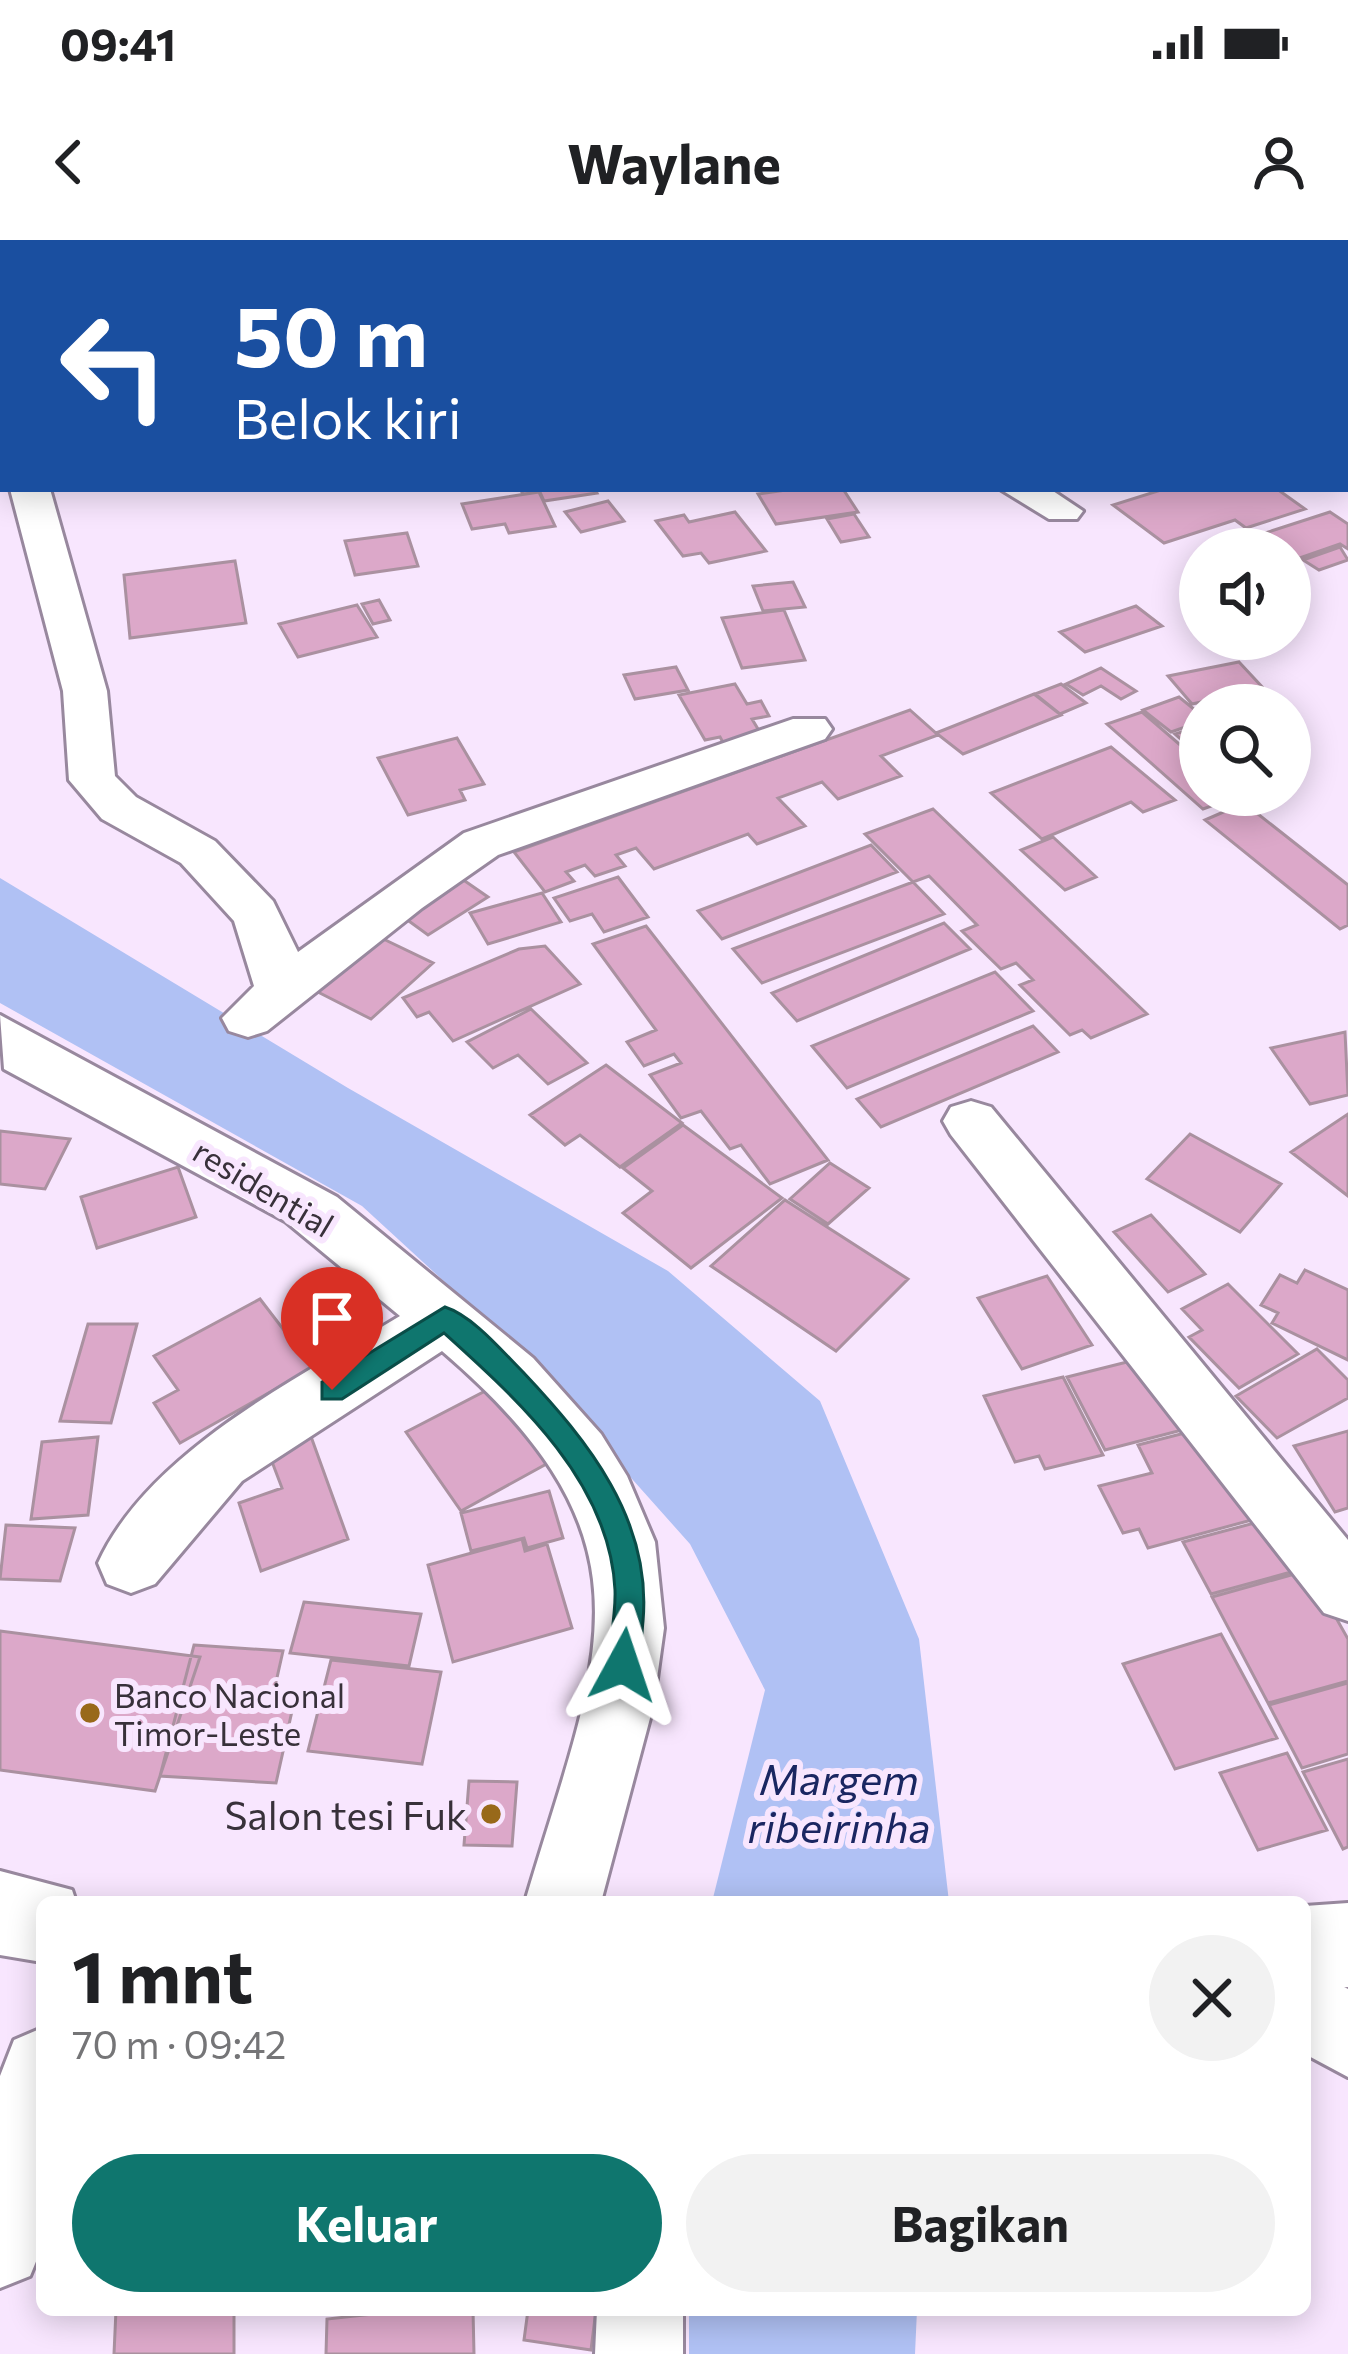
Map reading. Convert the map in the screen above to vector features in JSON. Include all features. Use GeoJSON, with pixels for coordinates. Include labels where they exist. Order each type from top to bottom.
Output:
{"type":"FeatureCollection","features":[{"type":"Feature","properties":{"kind":"main road"},"geometry":{"type":"LineString","coordinates":[[0,1913],[36,1919]]}},
{"type":"Feature","properties":{"kind":"main road"},"geometry":{"type":"LineString","coordinates":[[1311,1948],[1348,1945]]}},
{"type":"Feature","properties":{"kind":"street"},"geometry":{"type":"LineString","coordinates":[[31,492],[85,691],[92,780],[118,808],[165,829],[198,852],[255,913],[271,946],[265,1005],[481,844],[809,729]]}},
{"type":"Feature","properties":{"kind":"street"},"geometry":{"type":"LineString","coordinates":[[1026,492],[1063,512]]}},
{"type":"Feature","properties":{"kind":"street","name":"residential"},"geometry":{"type":"LineString","coordinates":[[0,1034],[23,1055],[308,1207],[445,1318],[566,1437],[595,1481],[620,1535],[630,1591],[623,1665],[565,1896]]}},
{"type":"Feature","properties":{"kind":"street"},"geometry":{"type":"LineString","coordinates":[[971,1121],[1348,1592]]}},
{"type":"Feature","properties":{"kind":"street"},"geometry":{"type":"LineString","coordinates":[[131,1563],[219,1462],[445,1318]]}},
{"type":"Feature","properties":{"kind":"street"},"geometry":{"type":"LineString","coordinates":[[1311,2010],[1348,2037]]}},
{"type":"Feature","properties":{"kind":"street"},"geometry":{"type":"LineString","coordinates":[[0,2246],[36,2093]]}},
{"type":"Feature","properties":{"kind":"street"},"geometry":{"type":"LineString","coordinates":[[639,2354],[640,2316]]}},
{"type":"Feature","properties":{"kind":"water","name":"Margem ribeirinha"},"geometry":{"type":"Polygon","coordinates":[[[0,878],[348,1088],[668,1271],[820,1401],[919,1639],[948,1896],[714,1896],[765,1690],[690,1544],[510,1342],[362,1206],[0,1003],[0,878]]]}},
{"type":"Feature","properties":{"kind":"water"},"geometry":{"type":"Polygon","coordinates":[[[689,2316],[917,2316],[915,2354],[689,2354],[689,2316]]]}},
{"type":"Feature","properties":{"kind":"building"},"geometry":{"type":"Polygon","coordinates":[[[539,492],[555,526],[509,533],[505,524],[472,529],[462,504],[539,492]]]}},
{"type":"Feature","properties":{"kind":"building"},"geometry":{"type":"Polygon","coordinates":[[[540,492],[597,493],[544,501],[540,492]]]}},
{"type":"Feature","properties":{"kind":"building"},"geometry":{"type":"Polygon","coordinates":[[[845,492],[858,512],[776,524],[758,494],[845,492]]]}},
{"type":"Feature","properties":{"kind":"building"},"geometry":{"type":"Polygon","coordinates":[[[1154,492],[1281,492],[1305,509],[1246,528],[1235,520],[1210,528],[1179,528],[1179,538],[1164,543],[1113,505],[1154,492]]]}},
{"type":"Feature","properties":{"kind":"building"},"geometry":{"type":"Polygon","coordinates":[[[608,501],[624,521],[581,532],[565,512],[608,501]]]}},
{"type":"Feature","properties":{"kind":"building"},"geometry":{"type":"Polygon","coordinates":[[[735,512],[766,551],[709,563],[701,553],[683,556],[656,521],[684,515],[689,522],[735,512]]]}},
{"type":"Feature","properties":{"kind":"building"},"geometry":{"type":"Polygon","coordinates":[[[1330,512],[1348,524],[1348,549],[1340,544],[1311,554],[1311,528],[1281,528],[1330,512]]]}},
{"type":"Feature","properties":{"kind":"building"},"geometry":{"type":"Polygon","coordinates":[[[854,514],[869,537],[841,542],[827,519],[854,514]]]}},
{"type":"Feature","properties":{"kind":"building"},"geometry":{"type":"Polygon","coordinates":[[[407,533],[418,566],[355,575],[345,541],[407,533]]]}},
{"type":"Feature","properties":{"kind":"building"},"geometry":{"type":"Polygon","coordinates":[[[1340,547],[1348,560],[1319,570],[1311,565],[1311,557],[1340,547]]]}},
{"type":"Feature","properties":{"kind":"building"},"geometry":{"type":"Polygon","coordinates":[[[235,561],[246,623],[130,638],[124,575],[235,561]]]}},
{"type":"Feature","properties":{"kind":"building"},"geometry":{"type":"Polygon","coordinates":[[[793,582],[805,607],[763,611],[753,586],[793,582]]]}},
{"type":"Feature","properties":{"kind":"building"},"geometry":{"type":"Polygon","coordinates":[[[379,600],[390,620],[373,624],[362,604],[379,600]]]}},
{"type":"Feature","properties":{"kind":"building"},"geometry":{"type":"Polygon","coordinates":[[[357,605],[377,637],[298,657],[279,624],[357,605]]]}},
{"type":"Feature","properties":{"kind":"building"},"geometry":{"type":"Polygon","coordinates":[[[1136,606],[1162,626],[1085,652],[1060,632],[1136,606]]]}},
{"type":"Feature","properties":{"kind":"building"},"geometry":{"type":"Polygon","coordinates":[[[784,610],[805,660],[742,668],[722,618],[784,610]]]}},
{"type":"Feature","properties":{"kind":"building"},"geometry":{"type":"Polygon","coordinates":[[[1239,662],[1259,684],[1179,684],[1179,689],[1168,676],[1239,662]]]}},
{"type":"Feature","properties":{"kind":"building"},"geometry":{"type":"Polygon","coordinates":[[[676,667],[688,690],[635,699],[624,675],[676,667]]]}},
{"type":"Feature","properties":{"kind":"building"},"geometry":{"type":"Polygon","coordinates":[[[1101,668],[1136,691],[1121,699],[1101,686],[1083,695],[1066,684],[1101,668]]]}},
{"type":"Feature","properties":{"kind":"building"},"geometry":{"type":"Polygon","coordinates":[[[735,684],[747,704],[761,701],[769,716],[752,719],[764,739],[725,746],[720,737],[705,740],[679,695],[735,684]]]}},
{"type":"Feature","properties":{"kind":"building"},"geometry":{"type":"Polygon","coordinates":[[[1061,684],[1086,703],[1060,714],[1035,694],[1061,684]]]}},
{"type":"Feature","properties":{"kind":"building"},"geometry":{"type":"Polygon","coordinates":[[[1034,694],[1061,715],[963,754],[936,733],[1034,694]]]}},
{"type":"Feature","properties":{"kind":"building"},"geometry":{"type":"Polygon","coordinates":[[[1179,697],[1179,729],[1171,732],[1143,710],[1179,697]]]}},
{"type":"Feature","properties":{"kind":"building"},"geometry":{"type":"Polygon","coordinates":[[[910,710],[938,735],[881,756],[901,776],[838,799],[822,782],[778,798],[805,826],[757,844],[748,834],[654,869],[636,848],[616,855],[625,866],[595,876],[585,865],[566,872],[574,881],[545,892],[514,852],[910,710]]]}},
{"type":"Feature","properties":{"kind":"building"},"geometry":{"type":"Polygon","coordinates":[[[1142,712],[1179,744],[1179,788],[1107,724],[1142,712]]]}},
{"type":"Feature","properties":{"kind":"building"},"geometry":{"type":"Polygon","coordinates":[[[457,738],[484,784],[460,790],[465,800],[408,815],[378,758],[457,738]]]}},
{"type":"Feature","properties":{"kind":"building"},"geometry":{"type":"Polygon","coordinates":[[[1111,747],[1175,800],[1143,812],[1131,802],[1042,839],[991,793],[1111,747]]]}},
{"type":"Feature","properties":{"kind":"building"},"geometry":{"type":"Polygon","coordinates":[[[933,809],[1147,1014],[1091,1038],[1082,1030],[1070,1035],[1020,985],[1033,980],[1016,963],[1001,969],[962,931],[977,925],[929,876],[913,882],[865,834],[933,809]]]}},
{"type":"Feature","properties":{"kind":"building"},"geometry":{"type":"Polygon","coordinates":[[[1260,816],[1348,885],[1348,925],[1340,929],[1205,820],[1260,816]]]}},
{"type":"Feature","properties":{"kind":"building"},"geometry":{"type":"Polygon","coordinates":[[[1053,837],[1096,877],[1065,890],[1021,850],[1053,837]]]}},
{"type":"Feature","properties":{"kind":"building"},"geometry":{"type":"Polygon","coordinates":[[[871,845],[897,872],[722,939],[698,911],[871,845]]]}},
{"type":"Feature","properties":{"kind":"building"},"geometry":{"type":"Polygon","coordinates":[[[618,877],[648,917],[604,932],[592,914],[570,921],[554,898],[618,877]]]}},
{"type":"Feature","properties":{"kind":"building"},"geometry":{"type":"Polygon","coordinates":[[[462,879],[488,897],[428,935],[402,916],[462,879]]]}},
{"type":"Feature","properties":{"kind":"building"},"geometry":{"type":"Polygon","coordinates":[[[913,882],[944,914],[762,983],[733,949],[913,882]]]}},
{"type":"Feature","properties":{"kind":"building"},"geometry":{"type":"Polygon","coordinates":[[[542,893],[561,922],[488,944],[470,913],[542,893]]]}},
{"type":"Feature","properties":{"kind":"building"},"geometry":{"type":"Polygon","coordinates":[[[944,923],[970,949],[797,1021],[772,993],[944,923]]]}},
{"type":"Feature","properties":{"kind":"building"},"geometry":{"type":"Polygon","coordinates":[[[646,926],[828,1160],[770,1184],[741,1145],[730,1149],[701,1111],[681,1118],[650,1075],[681,1063],[674,1054],[644,1066],[627,1042],[656,1030],[593,944],[646,926]]]}},
{"type":"Feature","properties":{"kind":"building"},"geometry":{"type":"Polygon","coordinates":[[[375,935],[433,963],[371,1019],[312,989],[375,935]]]}},
{"type":"Feature","properties":{"kind":"building"},"geometry":{"type":"Polygon","coordinates":[[[545,946],[580,984],[453,1041],[429,1012],[417,1017],[403,998],[519,949],[545,946]]]}},
{"type":"Feature","properties":{"kind":"building"},"geometry":{"type":"Polygon","coordinates":[[[995,972],[1033,1011],[847,1088],[812,1046],[995,972]]]}},
{"type":"Feature","properties":{"kind":"building"},"geometry":{"type":"Polygon","coordinates":[[[531,1009],[587,1063],[548,1084],[518,1055],[493,1068],[467,1042],[531,1009]]]}},
{"type":"Feature","properties":{"kind":"building"},"geometry":{"type":"Polygon","coordinates":[[[1033,1026],[1058,1052],[881,1127],[857,1099],[1033,1026]]]}},
{"type":"Feature","properties":{"kind":"building"},"geometry":{"type":"Polygon","coordinates":[[[1345,1032],[1348,1095],[1310,1104],[1271,1048],[1345,1032]]]}},
{"type":"Feature","properties":{"kind":"building"},"geometry":{"type":"Polygon","coordinates":[[[606,1065],[682,1123],[620,1167],[580,1135],[565,1145],[530,1115],[606,1065]]]}},
{"type":"Feature","properties":{"kind":"building"},"geometry":{"type":"Polygon","coordinates":[[[1348,1114],[1348,1196],[1291,1152],[1348,1114]]]}},
{"type":"Feature","properties":{"kind":"building"},"geometry":{"type":"Polygon","coordinates":[[[683,1125],[782,1198],[691,1268],[623,1213],[652,1191],[623,1168],[683,1125]]]}},
{"type":"Feature","properties":{"kind":"building"},"geometry":{"type":"Polygon","coordinates":[[[0,1131],[70,1139],[45,1189],[0,1184],[0,1131]]]}},
{"type":"Feature","properties":{"kind":"building"},"geometry":{"type":"Polygon","coordinates":[[[1190,1134],[1281,1184],[1240,1232],[1147,1179],[1190,1134]]]}},
{"type":"Feature","properties":{"kind":"building"},"geometry":{"type":"Polygon","coordinates":[[[830,1163],[869,1188],[828,1224],[790,1199],[830,1163]]]}},
{"type":"Feature","properties":{"kind":"building"},"geometry":{"type":"Polygon","coordinates":[[[178,1167],[196,1217],[97,1248],[81,1197],[178,1167]]]}},
{"type":"Feature","properties":{"kind":"building"},"geometry":{"type":"Polygon","coordinates":[[[785,1200],[908,1279],[836,1351],[711,1266],[785,1200]]]}},
{"type":"Feature","properties":{"kind":"building"},"geometry":{"type":"Polygon","coordinates":[[[1151,1215],[1205,1274],[1168,1292],[1114,1232],[1151,1215]]]}},
{"type":"Feature","properties":{"kind":"building"},"geometry":{"type":"Polygon","coordinates":[[[1305,1270],[1348,1290],[1348,1360],[1272,1323],[1278,1313],[1261,1305],[1280,1275],[1297,1283],[1305,1270]]]}},
{"type":"Feature","properties":{"kind":"building"},"geometry":{"type":"Polygon","coordinates":[[[1047,1276],[1092,1345],[1022,1369],[978,1298],[1047,1276]]]}},
{"type":"Feature","properties":{"kind":"building"},"geometry":{"type":"Polygon","coordinates":[[[1228,1284],[1298,1354],[1239,1388],[1189,1337],[1202,1330],[1182,1309],[1228,1284]]]}},
{"type":"Feature","properties":{"kind":"building"},"geometry":{"type":"Polygon","coordinates":[[[260,1299],[313,1368],[180,1443],[154,1403],[178,1390],[154,1356],[260,1299]]]}},
{"type":"Feature","properties":{"kind":"building"},"geometry":{"type":"Polygon","coordinates":[[[88,1324],[137,1324],[111,1423],[60,1421],[88,1324]]]}},
{"type":"Feature","properties":{"kind":"building"},"geometry":{"type":"Polygon","coordinates":[[[1317,1349],[1348,1380],[1348,1398],[1277,1438],[1236,1396],[1317,1349]]]}},
{"type":"Feature","properties":{"kind":"building"},"geometry":{"type":"Polygon","coordinates":[[[1143,1358],[1182,1430],[1105,1450],[1067,1377],[1143,1358]]]}},
{"type":"Feature","properties":{"kind":"building"},"geometry":{"type":"Polygon","coordinates":[[[1063,1377],[1103,1455],[1045,1469],[1039,1456],[1015,1462],[984,1396],[1063,1377]]]}},
{"type":"Feature","properties":{"kind":"building"},"geometry":{"type":"Polygon","coordinates":[[[495,1386],[550,1462],[461,1511],[406,1432],[495,1386]]]}},
{"type":"Feature","properties":{"kind":"building"},"geometry":{"type":"Polygon","coordinates":[[[1208,1427],[1259,1518],[1148,1548],[1139,1529],[1123,1533],[1099,1486],[1152,1473],[1138,1445],[1208,1427]]]}},
{"type":"Feature","properties":{"kind":"building"},"geometry":{"type":"Polygon","coordinates":[[[309,1431],[348,1539],[261,1571],[239,1503],[282,1488],[266,1446],[309,1431]]]}},
{"type":"Feature","properties":{"kind":"building"},"geometry":{"type":"Polygon","coordinates":[[[1348,1431],[1348,1508],[1335,1512],[1294,1446],[1348,1431]]]}},
{"type":"Feature","properties":{"kind":"building"},"geometry":{"type":"Polygon","coordinates":[[[98,1437],[88,1515],[31,1519],[42,1442],[98,1437]]]}},
{"type":"Feature","properties":{"kind":"building"},"geometry":{"type":"Polygon","coordinates":[[[549,1491],[563,1538],[527,1548],[524,1538],[471,1551],[461,1513],[549,1491]]]}},
{"type":"Feature","properties":{"kind":"building"},"geometry":{"type":"Polygon","coordinates":[[[1262,1521],[1291,1572],[1211,1594],[1183,1542],[1262,1521]]]}},
{"type":"Feature","properties":{"kind":"building"},"geometry":{"type":"Polygon","coordinates":[[[6,1525],[75,1528],[60,1581],[0,1579],[6,1525]]]}},
{"type":"Feature","properties":{"kind":"building"},"geometry":{"type":"Polygon","coordinates":[[[522,1539],[525,1551],[547,1544],[572,1628],[453,1662],[428,1565],[522,1539]]]}},
{"type":"Feature","properties":{"kind":"building"},"geometry":{"type":"Polygon","coordinates":[[[1309,1570],[1348,1639],[1348,1681],[1268,1703],[1212,1597],[1309,1570]]]}},
{"type":"Feature","properties":{"kind":"building"},"geometry":{"type":"Polygon","coordinates":[[[304,1602],[421,1614],[409,1666],[290,1653],[304,1602]]]}},
{"type":"Feature","properties":{"kind":"building","name":"Banco Nacional Timor-Leste"},"geometry":{"type":"Polygon","coordinates":[[[0,1631],[200,1657],[155,1791],[0,1770],[0,1631]]]}},
{"type":"Feature","properties":{"kind":"building"},"geometry":{"type":"Polygon","coordinates":[[[1221,1634],[1277,1738],[1175,1769],[1123,1664],[1221,1634]]]}},
{"type":"Feature","properties":{"kind":"building"},"geometry":{"type":"Polygon","coordinates":[[[194,1645],[283,1651],[272,1700],[294,1702],[276,1783],[160,1776],[194,1645]]]}},
{"type":"Feature","properties":{"kind":"building"},"geometry":{"type":"Polygon","coordinates":[[[331,1660],[441,1672],[422,1764],[308,1751],[331,1660]]]}},
{"type":"Feature","properties":{"kind":"building"},"geometry":{"type":"Polygon","coordinates":[[[1348,1683],[1348,1754],[1302,1768],[1269,1705],[1348,1683]]]}},
{"type":"Feature","properties":{"kind":"building"},"geometry":{"type":"Polygon","coordinates":[[[1287,1753],[1327,1830],[1258,1850],[1220,1773],[1287,1753]]]}},
{"type":"Feature","properties":{"kind":"building"},"geometry":{"type":"Polygon","coordinates":[[[1348,1759],[1348,1847],[1343,1849],[1303,1772],[1348,1759]]]}},
{"type":"Feature","properties":{"kind":"building","name":"Salon tesi Fuk"},"geometry":{"type":"Polygon","coordinates":[[[469,1781],[517,1782],[512,1846],[464,1845],[469,1781]]]}},
{"type":"Feature","properties":{"kind":"building"},"geometry":{"type":"Polygon","coordinates":[[[116,2316],[234,2316],[234,2354],[114,2354],[116,2316]]]}},
{"type":"Feature","properties":{"kind":"building"},"geometry":{"type":"Polygon","coordinates":[[[473,2316],[474,2354],[326,2354],[327,2319],[473,2316]]]}},
{"type":"Feature","properties":{"kind":"building"},"geometry":{"type":"Polygon","coordinates":[[[527,2316],[595,2316],[591,2350],[524,2340],[527,2316]]]}},
{"type":"Feature","properties":{"kind":"place","name":"Banco Nacional Timor-Leste"},"geometry":{"type":"Point","coordinates":[90,1713]}},
{"type":"Feature","properties":{"kind":"place","name":"Salon tesi Fuk"},"geometry":{"type":"Point","coordinates":[491,1814]}},
{"type":"Feature","properties":{"kind":"route"},"geometry":{"type":"LineString","coordinates":[[332,1390],[445,1318],[500,1367],[566,1437],[595,1481],[620,1535],[630,1591],[623,1665]]}}]}
